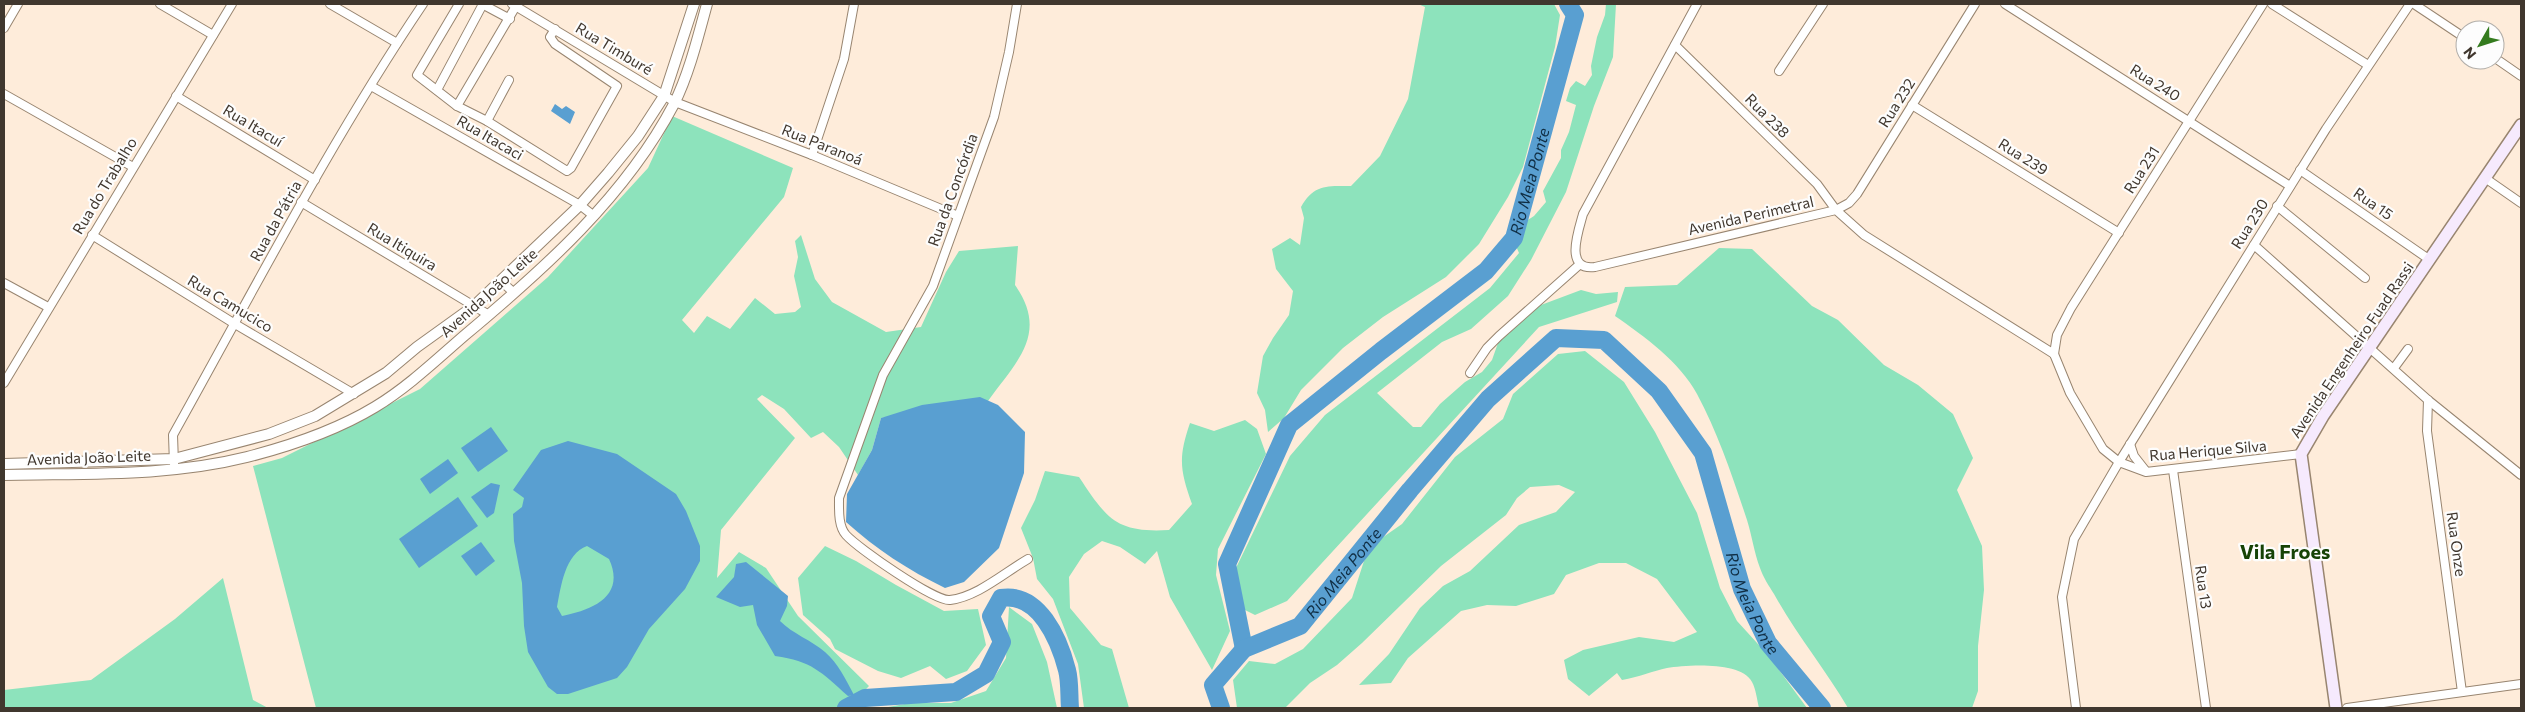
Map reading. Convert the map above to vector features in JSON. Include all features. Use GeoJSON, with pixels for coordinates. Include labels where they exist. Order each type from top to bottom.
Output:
{"type":"FeatureCollection","features":[{"type":"Feature","properties":{"kind":"main road","name":"Avenida Engenheiro Fuad Rassi"},"geometry":{"type":"LineString","coordinates":[[2336,708],[2301,454],[2323,416],[2521,125]]}},
{"type":"Feature","properties":{"kind":"street"},"geometry":{"type":"LineString","coordinates":[[4,28],[18,4]]}},
{"type":"Feature","properties":{"kind":"street"},"geometry":{"type":"LineString","coordinates":[[160,4],[213,35]]}},
{"type":"Feature","properties":{"kind":"street","name":"Rua do Trabalho"},"geometry":{"type":"LineString","coordinates":[[4,383],[232,4]]}},
{"type":"Feature","properties":{"kind":"street"},"geometry":{"type":"LineString","coordinates":[[330,4],[397,43]]}},
{"type":"Feature","properties":{"kind":"street","name":"Rua da Pátria"},"geometry":{"type":"LineString","coordinates":[[174,464],[173,435],[301,202],[397,43],[424,4]]}},
{"type":"Feature","properties":{"kind":"street"},"geometry":{"type":"LineString","coordinates":[[459,4],[418,72],[419,78],[457,106],[488,121],[567,171],[571,168],[616,89],[615,84],[555,44],[550,37],[555,29]]}},
{"type":"Feature","properties":{"kind":"street"},"geometry":{"type":"LineString","coordinates":[[437,90],[482,4],[510,19]]}},
{"type":"Feature","properties":{"kind":"street","name":"Avenida João Leite"},"geometry":{"type":"LineString","coordinates":[[4,475],[141,473],[269,434],[315,416],[386,374],[417,347],[474,306],[501,281],[580,205],[638,136],[664,96],[694,4]]}},
{"type":"Feature","properties":{"kind":"street","name":"Avenida João Leite"},"geometry":{"type":"LineString","coordinates":[[4,464],[174,464],[209,466],[249,456],[319,434],[373,408],[403,388],[489,315],[594,216],[650,143],[675,102],[707,4]]}},
{"type":"Feature","properties":{"kind":"street"},"geometry":{"type":"LineString","coordinates":[[812,155],[844,59],[854,4]]}},
{"type":"Feature","properties":{"kind":"street","name":"Rua da Concórdia"},"geometry":{"type":"LineString","coordinates":[[1017,4],[1009,52],[994,117],[934,286],[883,375],[839,498],[839,517],[845,534],[865,552],[932,595],[947,600],[967,596],[1028,559]]}},
{"type":"Feature","properties":{"kind":"street"},"geometry":{"type":"LineString","coordinates":[[1470,373],[1487,348],[1499,336],[1579,265],[1576,259],[1576,240],[1583,214],[1697,4]]}},
{"type":"Feature","properties":{"kind":"street"},"geometry":{"type":"LineString","coordinates":[[1780,71],[1823,4]]}},
{"type":"Feature","properties":{"kind":"street","name":"Rua 232"},"geometry":{"type":"LineString","coordinates":[[1836,210],[1849,203],[1857,194],[1975,4]]}},
{"type":"Feature","properties":{"kind":"street","name":"Rua 240"},"geometry":{"type":"LineString","coordinates":[[2005,4],[2290,186]]}},
{"type":"Feature","properties":{"kind":"street","name":"Rua 231"},"geometry":{"type":"LineString","coordinates":[[2054,354],[2057,335],[2072,308],[2263,4]]}},
{"type":"Feature","properties":{"kind":"street"},"geometry":{"type":"LineString","coordinates":[[2272,4],[2368,65]]}},
{"type":"Feature","properties":{"kind":"street","name":"Rua 230"},"geometry":{"type":"LineString","coordinates":[[2076,708],[2062,597],[2074,539],[2130,444],[2300,170],[2410,4]]}},
{"type":"Feature","properties":{"kind":"street"},"geometry":{"type":"LineString","coordinates":[[2414,4],[2455,31]]}},
{"type":"Feature","properties":{"kind":"street"},"geometry":{"type":"LineString","coordinates":[[457,106],[510,19],[514,5]]}},
{"type":"Feature","properties":{"kind":"street","name":"Rua Timburé"},"geometry":{"type":"LineString","coordinates":[[514,5],[675,102]]}},
{"type":"Feature","properties":{"kind":"street","name":"Rua 238"},"geometry":{"type":"LineString","coordinates":[[1675,44],[1817,184],[1836,210]]}},
{"type":"Feature","properties":{"kind":"street"},"geometry":{"type":"LineString","coordinates":[[589,50],[586,55],[590,67]]}},
{"type":"Feature","properties":{"kind":"street"},"geometry":{"type":"LineString","coordinates":[[2505,65],[2521,76]]}},
{"type":"Feature","properties":{"kind":"street"},"geometry":{"type":"LineString","coordinates":[[488,121],[510,80]]}},
{"type":"Feature","properties":{"kind":"street","name":"Rua Itacaci"},"geometry":{"type":"LineString","coordinates":[[371,86],[580,205],[594,216]]}},
{"type":"Feature","properties":{"kind":"street"},"geometry":{"type":"LineString","coordinates":[[4,94],[133,166]]}},
{"type":"Feature","properties":{"kind":"street","name":"Rua Itacuí"},"geometry":{"type":"LineString","coordinates":[[176,96],[315,180]]}},
{"type":"Feature","properties":{"kind":"street","name":"Rua Paranoá"},"geometry":{"type":"LineString","coordinates":[[675,102],[812,155],[958,216]]}},
{"type":"Feature","properties":{"kind":"street","name":"Rua 239"},"geometry":{"type":"LineString","coordinates":[[1912,105],[2119,233]]}},
{"type":"Feature","properties":{"kind":"street","name":"Rua 15"},"geometry":{"type":"LineString","coordinates":[[2300,170],[2430,260]]}},
{"type":"Feature","properties":{"kind":"street"},"geometry":{"type":"LineString","coordinates":[[2485,178],[2521,203]]}},
{"type":"Feature","properties":{"kind":"street","name":"Rua Itiquira"},"geometry":{"type":"LineString","coordinates":[[301,202],[489,315]]}},
{"type":"Feature","properties":{"kind":"street"},"geometry":{"type":"LineString","coordinates":[[2278,206],[2365,278]]}},
{"type":"Feature","properties":{"kind":"street","name":"Avenida Perimetral"},"geometry":{"type":"LineString","coordinates":[[1579,265],[1586,268],[1594,267],[1836,210],[1864,235],[2054,354]]}},
{"type":"Feature","properties":{"kind":"street","name":"Rua Camucico"},"geometry":{"type":"LineString","coordinates":[[92,235],[235,324],[354,394]]}},
{"type":"Feature","properties":{"kind":"street"},"geometry":{"type":"LineString","coordinates":[[2254,245],[2428,400],[2521,476]]}},
{"type":"Feature","properties":{"kind":"street"},"geometry":{"type":"LineString","coordinates":[[501,281],[514,293]]}},
{"type":"Feature","properties":{"kind":"street"},"geometry":{"type":"LineString","coordinates":[[4,283],[48,307]]}},
{"type":"Feature","properties":{"kind":"street"},"geometry":{"type":"LineString","coordinates":[[2394,368],[2408,349]]}},
{"type":"Feature","properties":{"kind":"street"},"geometry":{"type":"LineString","coordinates":[[2054,354],[2070,392],[2103,448],[2119,462]]}},
{"type":"Feature","properties":{"kind":"street","name":"Rua Onze"},"geometry":{"type":"LineString","coordinates":[[2428,400],[2428,431],[2462,692]]}},
{"type":"Feature","properties":{"kind":"street"},"geometry":{"type":"LineString","coordinates":[[2130,444],[2134,456],[2146,472]]}},
{"type":"Feature","properties":{"kind":"street","name":"Rua Herique Silva"},"geometry":{"type":"LineString","coordinates":[[2119,462],[2146,472],[2301,454]]}},
{"type":"Feature","properties":{"kind":"street","name":"Rua 13"},"geometry":{"type":"LineString","coordinates":[[2173,470],[2206,708]]}},
{"type":"Feature","properties":{"kind":"street"},"geometry":{"type":"LineString","coordinates":[[2347,708],[2521,684]]}},
{"type":"Feature","properties":{"kind":"green space"},"geometry":{"type":"Polygon","coordinates":[[[1418,4],[1554,4],[1560,15],[1555,47],[1523,167],[1508,197],[1479,244],[1446,277],[1383,317],[1343,348],[1301,390],[1284,418],[1268,432],[1265,410],[1257,393],[1263,356],[1289,315],[1293,291],[1276,269],[1272,249],[1290,238],[1300,245],[1304,218],[1301,207],[1311,194],[1322,188],[1351,186],[1380,156],[1408,99],[1425,7],[1418,4]]]}},
{"type":"Feature","properties":{"kind":"green space"},"geometry":{"type":"Polygon","coordinates":[[[1606,4],[1616,4],[1613,57],[1594,106],[1566,192],[1531,260],[1508,296],[1471,329],[1442,342],[1377,393],[1413,427],[1421,427],[1440,404],[1465,382],[1482,372],[1492,360],[1498,343],[1533,308],[1581,290],[1596,294],[1618,292],[1617,302],[1539,327],[1287,601],[1255,615],[1235,605],[1236,568],[1290,456],[1325,415],[1490,288],[1519,253],[1516,246],[1517,227],[1534,216],[1546,202],[1543,191],[1561,158],[1561,150],[1569,132],[1576,105],[1566,101],[1570,88],[1576,81],[1585,86],[1592,75],[1591,66],[1597,37],[1605,15],[1606,4]]]}},
{"type":"Feature","properties":{"kind":"green space"},"geometry":{"type":"Polygon","coordinates":[[[672,116],[793,168],[784,197],[682,320],[694,333],[707,316],[730,329],[755,298],[775,314],[795,312],[801,307],[794,276],[798,257],[795,241],[801,235],[815,279],[832,302],[886,332],[921,327],[946,272],[959,251],[1018,246],[1015,285],[1025,302],[1029,318],[1029,332],[1025,346],[1018,359],[988,401],[881,418],[872,450],[858,475],[839,447],[823,432],[811,438],[784,409],[762,395],[757,399],[795,438],[721,530],[717,578],[739,552],[766,568],[798,616],[869,686],[848,708],[316,708],[253,466],[282,458],[420,389],[548,277],[648,168],[672,116]]]}},
{"type":"Feature","properties":{"kind":"green space"},"geometry":{"type":"Polygon","coordinates":[[[1719,248],[1752,249],[1812,306],[1838,320],[1884,365],[1918,385],[1953,414],[1973,458],[1957,490],[1982,546],[1984,590],[1978,646],[1978,691],[1972,708],[1848,708],[1763,575],[1731,472],[1712,424],[1690,382],[1649,341],[1615,316],[1625,287],[1677,285],[1719,248]]]}},
{"type":"Feature","properties":{"kind":"green space"},"geometry":{"type":"Polygon","coordinates":[[[1585,351],[1624,382],[1655,432],[1697,513],[1720,588],[1737,621],[1768,655],[1807,708],[1759,708],[1752,682],[1746,675],[1713,666],[1667,668],[1622,680],[1617,673],[1589,696],[1568,679],[1564,660],[1583,650],[1639,637],[1674,642],[1697,632],[1657,579],[1626,563],[1599,563],[1566,575],[1554,594],[1516,606],[1487,605],[1461,611],[1408,658],[1391,683],[1359,685],[1389,654],[1420,608],[1443,586],[1470,571],[1519,525],[1556,512],[1575,492],[1559,485],[1530,487],[1517,498],[1506,515],[1441,566],[1362,643],[1337,665],[1310,683],[1285,708],[1237,708],[1233,680],[1249,661],[1275,664],[1303,649],[1352,598],[1364,561],[1379,540],[1402,524],[1455,457],[1503,419],[1513,394],[1558,354],[1585,351]]]}},
{"type":"Feature","properties":{"kind":"green space"},"geometry":{"type":"Polygon","coordinates":[[[1245,420],[1257,429],[1266,454],[1218,549],[1216,575],[1230,631],[1212,670],[1170,597],[1157,551],[1145,564],[1120,547],[1102,541],[1084,554],[1069,577],[1070,608],[1101,645],[1112,649],[1129,708],[1084,708],[1078,664],[1053,599],[1037,579],[1033,558],[1021,528],[1035,500],[1045,471],[1079,477],[1106,513],[1125,526],[1137,529],[1169,530],[1192,504],[1182,464],[1182,455],[1190,423],[1214,431],[1245,420]]]}},
{"type":"Feature","properties":{"kind":"green space"},"geometry":{"type":"Polygon","coordinates":[[[825,546],[856,561],[944,611],[978,609],[986,645],[967,671],[946,679],[930,666],[901,678],[878,671],[835,649],[830,639],[803,615],[798,578],[825,546]]]}},
{"type":"Feature","properties":{"kind":"green space"},"geometry":{"type":"Polygon","coordinates":[[[223,578],[253,700],[268,708],[4,708],[4,690],[91,680],[175,619],[223,578]]]}},
{"type":"Feature","properties":{"kind":"green space"},"geometry":{"type":"Polygon","coordinates":[[[1009,607],[1032,624],[1047,662],[1057,708],[883,708],[910,703],[951,703],[986,691],[1006,658],[1009,607]]]}},
{"type":"Feature","properties":{"kind":"water"},"geometry":{"type":"Polygon","coordinates":[[[555,104],[562,109],[566,106],[575,112],[570,124],[551,111],[555,104]]]}},
{"type":"Feature","properties":{"kind":"water"},"geometry":{"type":"Polygon","coordinates":[[[980,397],[998,405],[1025,432],[1024,473],[999,548],[964,582],[945,588],[893,558],[846,522],[847,494],[872,450],[881,418],[922,405],[980,397]]]}},
{"type":"Feature","properties":{"kind":"water"},"geometry":{"type":"Polygon","coordinates":[[[491,427],[508,451],[478,472],[461,448],[491,427]]]}},
{"type":"Feature","properties":{"kind":"water"},"geometry":{"type":"Polygon","coordinates":[[[568,441],[617,454],[676,494],[686,511],[700,546],[700,561],[685,589],[649,629],[627,667],[617,678],[568,694],[557,694],[548,687],[528,652],[524,626],[522,583],[514,541],[513,514],[522,507],[524,498],[513,490],[541,450],[568,441]],[[587,546],[574,556],[562,581],[557,607],[562,616],[585,610],[595,605],[610,592],[613,583],[613,572],[609,559],[587,546]]]}},
{"type":"Feature","properties":{"kind":"water"},"geometry":{"type":"Polygon","coordinates":[[[448,459],[458,473],[430,494],[420,479],[448,459]]]}},
{"type":"Feature","properties":{"kind":"water"},"geometry":{"type":"Polygon","coordinates":[[[491,483],[500,485],[494,513],[487,518],[471,497],[491,483]]]}},
{"type":"Feature","properties":{"kind":"water"},"geometry":{"type":"Polygon","coordinates":[[[458,497],[478,526],[419,568],[399,539],[458,497]]]}},
{"type":"Feature","properties":{"kind":"water"},"geometry":{"type":"Polygon","coordinates":[[[481,542],[495,561],[476,576],[461,556],[481,542]]]}},
{"type":"Feature","properties":{"kind":"water"},"geometry":{"type":"Polygon","coordinates":[[[746,562],[788,596],[787,606],[780,621],[830,656],[854,695],[848,696],[823,674],[807,665],[788,658],[775,656],[757,625],[753,605],[740,607],[716,597],[734,577],[736,564],[746,562]]]}},
{"type":"Feature","properties":{"kind":"waterway","name":"Rio Meia Ponte"},"geometry":{"type":"LineString","coordinates":[[1244,649],[1227,564],[1289,425],[1381,351],[1486,271],[1514,238],[1575,15],[1568,4]]}},
{"type":"Feature","properties":{"kind":"waterway","name":"Rio Meia Ponte"},"geometry":{"type":"LineString","coordinates":[[1221,708],[1213,685],[1244,649],[1300,626],[1410,490],[1488,399],[1556,338],[1604,340],[1659,391],[1703,453],[1742,589],[1768,643],[1822,708]]}},
{"type":"Feature","properties":{"kind":"waterway"},"geometry":{"type":"LineString","coordinates":[[846,708],[865,698],[956,692],[986,674],[1002,642],[991,616],[1001,598],[1014,598],[1026,602],[1036,610],[1053,632],[1067,670],[1070,708]]}},
{"type":"Feature","properties":{"kind":"district","name":"Vila Froes"},"geometry":{"type":"Point","coordinates":[2285,552]}}]}
